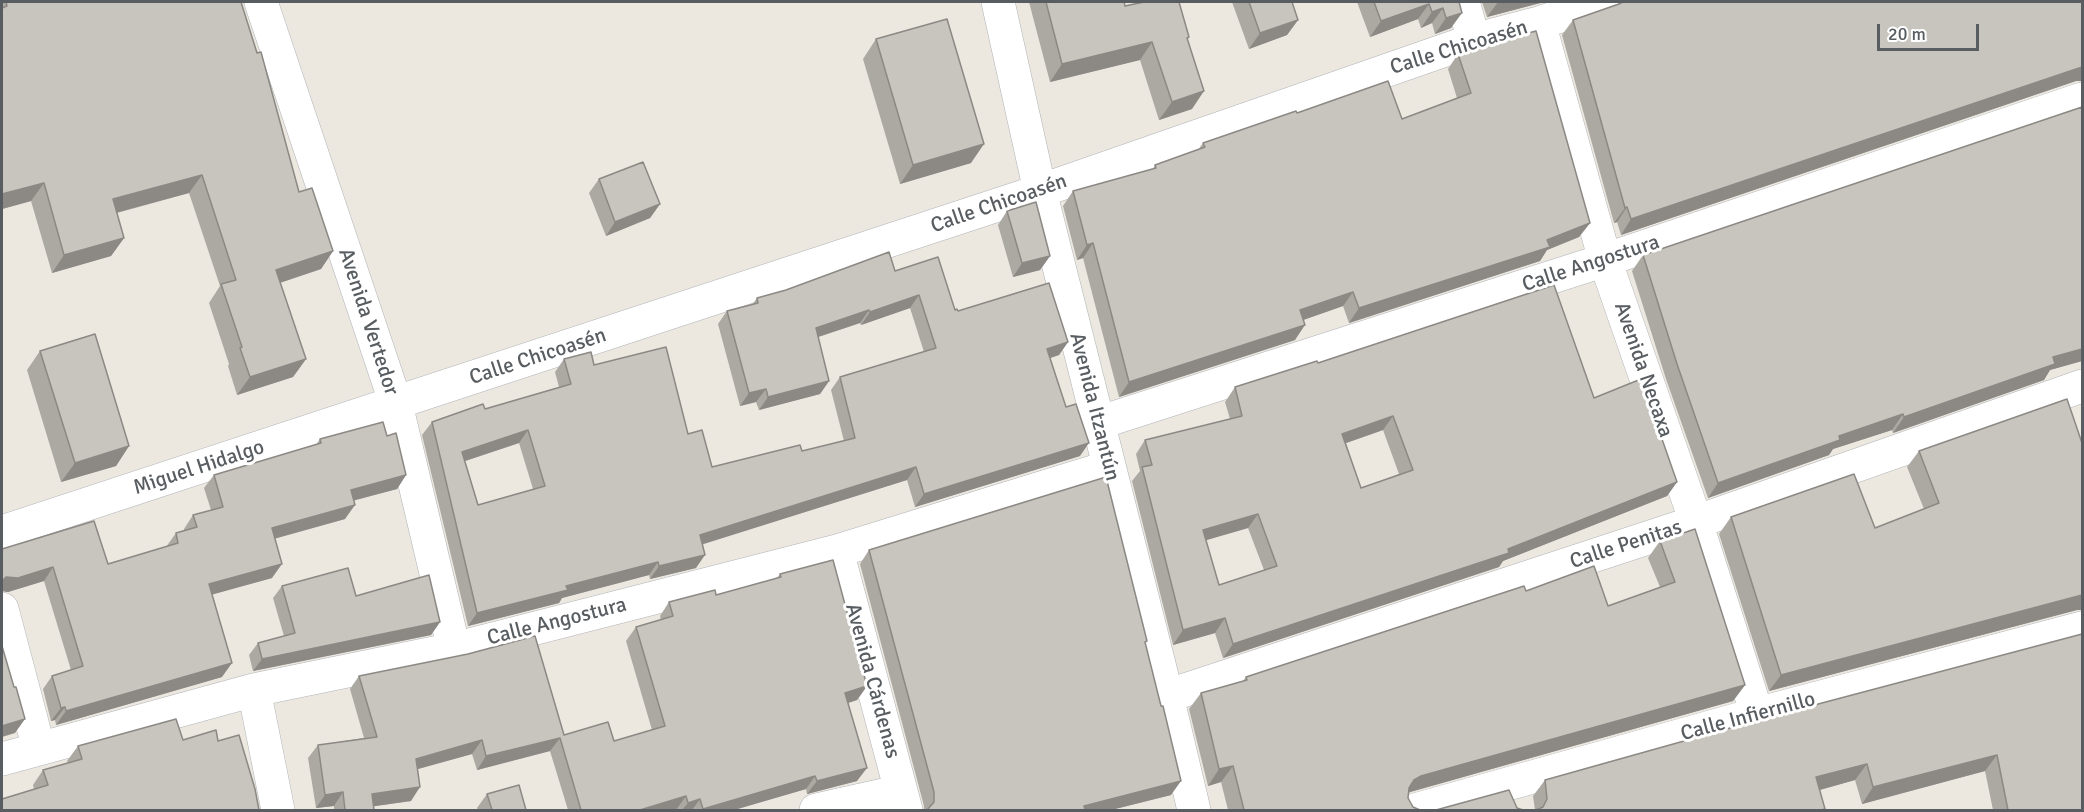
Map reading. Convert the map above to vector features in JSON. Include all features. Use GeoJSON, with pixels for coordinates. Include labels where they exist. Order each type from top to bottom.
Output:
{"type":"FeatureCollection","features":[{"type":"Feature","properties":{"kind":"street","name":"Avenida Vertedor"},"geometry":{"type":"LineString","coordinates":[[261,2],[396,404],[454,649]]}},
{"type":"Feature","properties":{"kind":"street","name":"Avenida Itzantún"},"geometry":{"type":"LineString","coordinates":[[998,2],[1040,191],[1194,810]]}},
{"type":"Feature","properties":{"kind":"street"},"geometry":{"type":"LineString","coordinates":[[1463,2],[1474,40]]}},
{"type":"Feature","properties":{"kind":"street","name":"Calle Chicoasén"},"geometry":{"type":"LineString","coordinates":[[396,404],[1040,191],[1474,40],[1539,23],[1602,2]]}},
{"type":"Feature","properties":{"kind":"street","name":"Avenida Necaxa"},"geometry":{"type":"LineString","coordinates":[[1539,23],[1605,260],[1696,522],[1757,714]]}},
{"type":"Feature","properties":{"kind":"street","name":"Calle Angostura"},"geometry":{"type":"LineString","coordinates":[[1098,423],[1605,260],[2082,99]]}},
{"type":"Feature","properties":{"kind":"street","name":"Calle Penitas"},"geometry":{"type":"LineString","coordinates":[[1167,696],[1696,522],[2082,386]]}},
{"type":"Feature","properties":{"kind":"street","name":"Miguel Hidalgo"},"geometry":{"type":"LineString","coordinates":[[2,532],[396,404]]}},
{"type":"Feature","properties":{"kind":"street","name":"Calle Angostura"},"geometry":{"type":"LineString","coordinates":[[2,759],[254,690],[454,649],[837,551],[1109,467]]}},
{"type":"Feature","properties":{"kind":"street","name":"Avenida Cárdenas"},"geometry":{"type":"LineString","coordinates":[[837,551],[903,801]]}},
{"type":"Feature","properties":{"kind":"street"},"geometry":{"type":"LineString","coordinates":[[2,609],[39,749]]}},
{"type":"Feature","properties":{"kind":"street","name":"Calle Infiernillo"},"geometry":{"type":"LineString","coordinates":[[1415,810],[1514,797],[1757,714],[2082,628]]}},
{"type":"Feature","properties":{"kind":"street"},"geometry":{"type":"LineString","coordinates":[[254,690],[278,810]]}},
{"type":"Feature","properties":{"kind":"street"},"geometry":{"type":"LineString","coordinates":[[816,810],[903,801]]}},
{"type":"Feature","properties":{"kind":"building"},"geometry":{"type":"Polygon","coordinates":[[[6,2],[241,2],[257,53],[261,52],[299,192],[312,188],[333,251],[276,270],[306,359],[250,377],[221,284],[236,280],[202,175],[113,199],[124,238],[64,255],[44,183],[2,194],[2,8],[7,6],[6,2]]]}},
{"type":"Feature","properties":{"kind":"building"},"geometry":{"type":"Polygon","coordinates":[[[1046,2],[1124,2],[1125,6],[1144,2],[1179,2],[1189,37],[1187,38],[1204,91],[1172,102],[1152,42],[1062,64],[1046,2]]]}},
{"type":"Feature","properties":{"kind":"building"},"geometry":{"type":"Polygon","coordinates":[[[1249,2],[1292,2],[1298,20],[1260,33],[1249,2]]]}},
{"type":"Feature","properties":{"kind":"building"},"geometry":{"type":"Polygon","coordinates":[[[1374,2],[1459,2],[1462,13],[1446,18],[1443,8],[1432,12],[1429,4],[1381,21],[1374,2]]]}},
{"type":"Feature","properties":{"kind":"building"},"geometry":{"type":"Polygon","coordinates":[[[1623,2],[2082,2],[2082,67],[1631,219],[1627,207],[1625,208],[1573,20],[1623,2]]]}},
{"type":"Feature","properties":{"kind":"building"},"geometry":{"type":"Polygon","coordinates":[[[947,19],[984,144],[913,165],[876,39],[947,19]]]}},
{"type":"Feature","properties":{"kind":"building"},"geometry":{"type":"Polygon","coordinates":[[[1536,31],[1590,223],[1547,240],[1550,247],[1359,308],[1353,292],[1300,310],[1305,325],[1129,382],[1093,243],[1087,245],[1073,191],[1156,168],[1155,165],[1205,147],[1203,143],[1388,81],[1402,119],[1471,93],[1458,54],[1536,31]]]}},
{"type":"Feature","properties":{"kind":"building"},"geometry":{"type":"Polygon","coordinates":[[[2082,107],[2082,349],[2053,357],[2055,364],[1904,417],[1903,414],[1839,436],[1840,440],[1718,483],[1643,255],[2082,107]]]}},
{"type":"Feature","properties":{"kind":"building"},"geometry":{"type":"Polygon","coordinates":[[[643,162],[660,204],[615,222],[599,179],[643,162]]]}},
{"type":"Feature","properties":{"kind":"building"},"geometry":{"type":"Polygon","coordinates":[[[1036,202],[1050,256],[1022,263],[1007,211],[1036,202]]]}},
{"type":"Feature","properties":{"kind":"building"},"geometry":{"type":"Polygon","coordinates":[[[889,252],[895,271],[938,257],[955,310],[958,311],[1049,283],[1068,342],[1047,349],[1066,407],[1076,404],[1089,443],[924,494],[916,467],[700,535],[705,555],[659,566],[658,562],[566,586],[568,590],[477,613],[432,422],[483,404],[485,409],[571,384],[564,359],[591,352],[594,365],[666,347],[688,434],[702,430],[712,467],[800,445],[802,451],[855,438],[840,377],[936,348],[919,295],[816,328],[829,381],[768,397],[766,389],[749,393],[727,311],[758,303],[757,298],[786,290],[889,252]],[[528,430],[462,452],[478,505],[545,486],[528,430]]]}},
{"type":"Feature","properties":{"kind":"building"},"geometry":{"type":"Polygon","coordinates":[[[1554,285],[1594,398],[1641,379],[1677,482],[1508,549],[1509,553],[1233,644],[1225,618],[1183,630],[1142,467],[1152,465],[1145,440],[1242,416],[1235,387],[1317,361],[1318,363],[1554,285]],[[1393,416],[1342,434],[1361,488],[1413,470],[1393,416]],[[1258,514],[1203,530],[1219,585],[1277,566],[1258,514]]]}},
{"type":"Feature","properties":{"kind":"building"},"geometry":{"type":"Polygon","coordinates":[[[95,334],[129,446],[75,463],[40,351],[95,334]]]}},
{"type":"Feature","properties":{"kind":"building"},"geometry":{"type":"Polygon","coordinates":[[[2067,399],[2082,443],[2082,595],[1781,675],[1731,517],[1854,474],[1875,528],[1939,503],[1919,451],[2067,399]]]}},
{"type":"Feature","properties":{"kind":"building"},"geometry":{"type":"Polygon","coordinates":[[[383,422],[387,436],[396,433],[406,475],[351,490],[355,505],[272,528],[282,564],[209,584],[232,663],[66,711],[65,707],[61,708],[52,676],[83,666],[53,567],[18,578],[6,577],[2,581],[2,549],[94,521],[108,564],[178,543],[176,533],[197,527],[193,515],[223,507],[214,475],[321,443],[320,439],[383,422]]]}},
{"type":"Feature","properties":{"kind":"building"},"geometry":{"type":"Polygon","coordinates":[[[1106,477],[1181,781],[1084,806],[1085,810],[927,810],[934,802],[934,792],[869,550],[1106,477]]]}},
{"type":"Feature","properties":{"kind":"building"},"geometry":{"type":"Polygon","coordinates":[[[1695,529],[1745,685],[1421,776],[1414,780],[1409,788],[1408,798],[1413,807],[1420,810],[1244,810],[1233,766],[1219,769],[1201,693],[1247,680],[1246,677],[1524,586],[1526,591],[1594,566],[1608,606],[1675,582],[1660,541],[1695,529]]]}},
{"type":"Feature","properties":{"kind":"building"},"geometry":{"type":"Polygon","coordinates":[[[833,560],[867,686],[845,693],[867,768],[817,781],[815,776],[703,809],[700,799],[688,803],[686,796],[640,810],[581,810],[560,738],[486,756],[482,740],[416,759],[420,787],[372,794],[374,810],[345,810],[343,792],[325,795],[318,745],[377,737],[359,676],[468,654],[535,636],[564,735],[608,722],[614,741],[665,726],[636,627],[673,616],[669,602],[715,590],[716,595],[833,560]]]}},
{"type":"Feature","properties":{"kind":"building"},"geometry":{"type":"Polygon","coordinates":[[[348,568],[356,596],[429,575],[440,622],[262,659],[258,643],[295,633],[282,586],[348,568]]]}},
{"type":"Feature","properties":{"kind":"building"},"geometry":{"type":"Polygon","coordinates":[[[2082,634],[2082,810],[2008,810],[1997,755],[1873,787],[1867,764],[1816,777],[1825,809],[1821,810],[1536,810],[1543,807],[1547,799],[1545,780],[1773,716],[2082,634]]]}},
{"type":"Feature","properties":{"kind":"building"},"geometry":{"type":"Polygon","coordinates":[[[2,646],[25,719],[2,726],[2,646]]]}},
{"type":"Feature","properties":{"kind":"building"},"geometry":{"type":"Polygon","coordinates":[[[176,719],[183,740],[216,730],[218,741],[239,735],[259,810],[2,810],[2,799],[48,785],[43,770],[82,759],[78,746],[176,719]]]}},
{"type":"Feature","properties":{"kind":"building"},"geometry":{"type":"Polygon","coordinates":[[[519,785],[526,810],[492,810],[487,794],[519,785]]]}},
{"type":"Feature","properties":{"kind":"building"},"geometry":{"type":"Polygon","coordinates":[[[1509,790],[1517,808],[1523,810],[1436,810],[1509,790]]]}}]}
